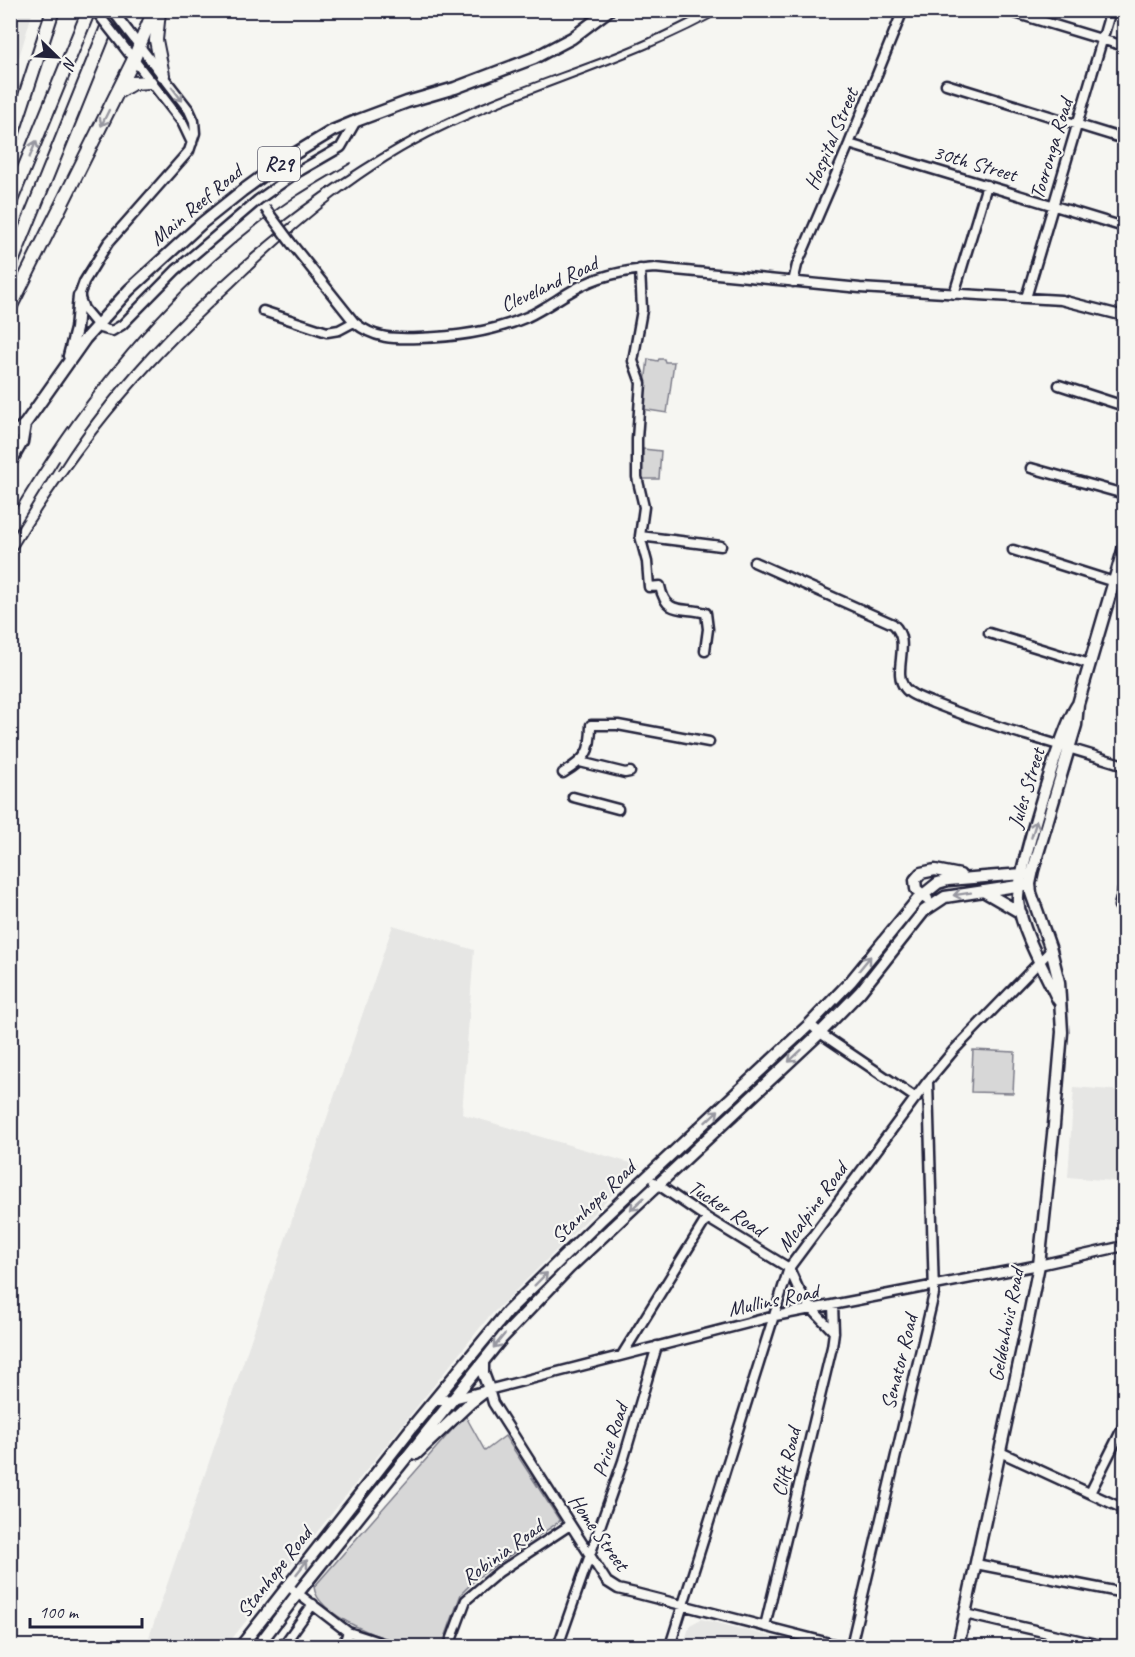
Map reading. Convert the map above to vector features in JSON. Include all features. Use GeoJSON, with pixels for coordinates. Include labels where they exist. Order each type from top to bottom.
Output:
{"type":"FeatureCollection","features":[{"type":"Feature","properties":{"kind":"highway"},"geometry":{"type":"LineString","coordinates":[[10,142],[53,10]]}},
{"type":"Feature","properties":{"kind":"highway"},"geometry":{"type":"LineString","coordinates":[[10,203],[89,10]]}},
{"type":"Feature","properties":{"kind":"highway"},"geometry":{"type":"LineString","coordinates":[[10,267],[113,10]]}},
{"type":"Feature","properties":{"kind":"highway"},"geometry":{"type":"LineString","coordinates":[[10,308],[133,61],[154,10]]}},
{"type":"Feature","properties":{"kind":"highway"},"geometry":{"type":"LineString","coordinates":[[159,10],[156,40],[163,75]]}},
{"type":"Feature","properties":{"kind":"highway"},"geometry":{"type":"LineString","coordinates":[[117,93],[133,83],[150,82]]}},
{"type":"Feature","properties":{"kind":"main road","name":"Main Reef Road"},"geometry":{"type":"LineString","coordinates":[[10,437],[25,424],[96,325],[175,246],[242,190],[307,145],[356,121],[407,102],[455,88],[534,58],[572,38],[609,10]]}},
{"type":"Feature","properties":{"kind":"main road"},"geometry":{"type":"LineString","coordinates":[[65,368],[75,338],[79,297]]}},
{"type":"Feature","properties":{"kind":"main road","name":"Main Reef Road"},"geometry":{"type":"LineString","coordinates":[[10,463],[22,442],[25,424]]}},
{"type":"Feature","properties":{"kind":"main road","name":"Jules Street"},"geometry":{"type":"LineString","coordinates":[[1026,880],[1065,746],[1078,718],[1078,704],[1125,547]]}},
{"type":"Feature","properties":{"kind":"main road"},"geometry":{"type":"LineString","coordinates":[[972,877],[935,870],[923,871],[916,877],[915,883],[916,889],[922,896],[935,902],[945,897],[983,891],[1026,880]]}},
{"type":"Feature","properties":{"kind":"main road","name":"Stanhope Road"},"geometry":{"type":"LineString","coordinates":[[241,1647],[433,1401],[508,1311],[810,1024],[851,981],[922,896],[938,883],[957,878],[1026,880]]}},
{"type":"Feature","properties":{"kind":"main road","name":"Geldenhuis Road"},"geometry":{"type":"LineString","coordinates":[[1026,880],[1018,899],[1021,913],[1061,1006]]}},
{"type":"Feature","properties":{"kind":"main road","name":"Geldenhuis Road"},"geometry":{"type":"LineString","coordinates":[[958,1647],[1039,1265],[1061,1044],[1059,982],[1051,950],[1026,880]]}},
{"type":"Feature","properties":{"kind":"main road"},"geometry":{"type":"LineString","coordinates":[[983,891],[1021,913]]}},
{"type":"Feature","properties":{"kind":"main road","name":"Stanhope Road"},"geometry":{"type":"LineString","coordinates":[[258,1647],[386,1482],[529,1308],[820,1033],[860,992],[924,911],[935,902]]}},
{"type":"Feature","properties":{"kind":"main road"},"geometry":{"type":"LineString","coordinates":[[851,981],[860,992]]}},
{"type":"Feature","properties":{"kind":"main road"},"geometry":{"type":"LineString","coordinates":[[689,1137],[699,1147]]}},
{"type":"Feature","properties":{"kind":"main road"},"geometry":{"type":"LineString","coordinates":[[386,1482],[470,1402],[488,1390],[483,1373],[483,1362]]}},
{"type":"Feature","properties":{"kind":"street"},"geometry":{"type":"LineString","coordinates":[[95,10],[182,123],[192,143]]}},
{"type":"Feature","properties":{"kind":"street"},"geometry":{"type":"LineString","coordinates":[[113,10],[193,117],[195,133],[185,157],[129,217],[88,272],[79,297],[84,309],[96,325],[108,331],[122,325],[176,270],[258,200],[296,173],[341,147],[356,121]]}},
{"type":"Feature","properties":{"kind":"street","name":"Hospital Street"},"geometry":{"type":"LineString","coordinates":[[793,282],[796,265],[849,144],[903,10]]}},
{"type":"Feature","properties":{"kind":"street"},"geometry":{"type":"LineString","coordinates":[[1005,10],[1125,46]]}},
{"type":"Feature","properties":{"kind":"street","name":"Tooronga Road"},"geometry":{"type":"LineString","coordinates":[[1026,298],[1111,10]]}},
{"type":"Feature","properties":{"kind":"street"},"geometry":{"type":"LineString","coordinates":[[946,84],[1125,139]]}},
{"type":"Feature","properties":{"kind":"street","name":"30th Street"},"geometry":{"type":"LineString","coordinates":[[849,144],[1125,227]]}},
{"type":"Feature","properties":{"kind":"street"},"geometry":{"type":"LineString","coordinates":[[954,294],[987,185]]}},
{"type":"Feature","properties":{"kind":"street","name":"Cleveland Road"},"geometry":{"type":"LineString","coordinates":[[258,200],[354,322],[371,334],[386,338],[428,338],[474,334],[495,329],[525,318],[594,279],[640,269],[682,269],[793,282],[1074,302],[1124,316]]}},
{"type":"Feature","properties":{"kind":"street"},"geometry":{"type":"LineString","coordinates":[[640,269],[642,310],[633,361],[641,383],[637,477],[644,507],[640,536],[647,562],[649,587],[660,586],[662,597],[674,608],[706,613],[708,629],[705,651]]}},
{"type":"Feature","properties":{"kind":"street"},"geometry":{"type":"LineString","coordinates":[[263,311],[327,332],[339,330],[354,322]]}},
{"type":"Feature","properties":{"kind":"street"},"geometry":{"type":"LineString","coordinates":[[1059,385],[1125,406]]}},
{"type":"Feature","properties":{"kind":"street"},"geometry":{"type":"LineString","coordinates":[[1031,468],[1125,494]]}},
{"type":"Feature","properties":{"kind":"street"},"geometry":{"type":"LineString","coordinates":[[640,536],[721,546]]}},
{"type":"Feature","properties":{"kind":"street"},"geometry":{"type":"LineString","coordinates":[[1013,550],[1114,582]]}},
{"type":"Feature","properties":{"kind":"street"},"geometry":{"type":"LineString","coordinates":[[754,562],[898,628],[902,638],[902,682],[909,692],[952,711],[1125,765]]}},
{"type":"Feature","properties":{"kind":"street"},"geometry":{"type":"LineString","coordinates":[[989,633],[1090,664]]}},
{"type":"Feature","properties":{"kind":"street"},"geometry":{"type":"LineString","coordinates":[[563,773],[586,756],[591,725],[618,725],[709,742]]}},
{"type":"Feature","properties":{"kind":"street"},"geometry":{"type":"LineString","coordinates":[[580,762],[625,773],[630,772]]}},
{"type":"Feature","properties":{"kind":"street"},"geometry":{"type":"LineString","coordinates":[[573,797],[618,809]]}},
{"type":"Feature","properties":{"kind":"street"},"geometry":{"type":"LineString","coordinates":[[1119,906],[1125,886]]}},
{"type":"Feature","properties":{"kind":"street","name":"Mcalpine Road"},"geometry":{"type":"LineString","coordinates":[[670,1647],[789,1268],[915,1098],[954,1050],[1051,950]]}},
{"type":"Feature","properties":{"kind":"street"},"geometry":{"type":"LineString","coordinates":[[810,1024],[915,1098]]}},
{"type":"Feature","properties":{"kind":"street","name":"Senator Road"},"geometry":{"type":"LineString","coordinates":[[851,1647],[935,1284],[928,1082]]}},
{"type":"Feature","properties":{"kind":"street","name":"Tucker Road"},"geometry":{"type":"LineString","coordinates":[[647,1177],[707,1218],[789,1268]]}},
{"type":"Feature","properties":{"kind":"street"},"geometry":{"type":"LineString","coordinates":[[622,1355],[707,1218]]}},
{"type":"Feature","properties":{"kind":"street","name":"Mullins Road"},"geometry":{"type":"LineString","coordinates":[[433,1401],[453,1399],[774,1316],[1039,1265],[1125,1246]]}},
{"type":"Feature","properties":{"kind":"street"},"geometry":{"type":"LineString","coordinates":[[789,1268],[798,1288],[812,1309],[834,1332]]}},
{"type":"Feature","properties":{"kind":"street","name":"Clift Road"},"geometry":{"type":"LineString","coordinates":[[765,1626],[834,1332],[832,1305]]}},
{"type":"Feature","properties":{"kind":"street","name":"Price Road"},"geometry":{"type":"LineString","coordinates":[[558,1647],[623,1461],[657,1346]]}},
{"type":"Feature","properties":{"kind":"street","name":"Home Street"},"geometry":{"type":"LineString","coordinates":[[488,1390],[493,1403],[570,1525],[607,1582],[612,1586],[841,1647]]}},
{"type":"Feature","properties":{"kind":"street"},"geometry":{"type":"LineString","coordinates":[[1090,1493],[1125,1425]]}},
{"type":"Feature","properties":{"kind":"street"},"geometry":{"type":"LineString","coordinates":[[999,1452],[1125,1509]]}},
{"type":"Feature","properties":{"kind":"street","name":"Robinia Road"},"geometry":{"type":"LineString","coordinates":[[449,1647],[466,1600],[499,1572],[570,1525]]}},
{"type":"Feature","properties":{"kind":"street"},"geometry":{"type":"LineString","coordinates":[[976,1564],[1125,1593]]}},
{"type":"Feature","properties":{"kind":"street"},"geometry":{"type":"LineString","coordinates":[[288,1586],[348,1632],[391,1647]]}},
{"type":"Feature","properties":{"kind":"street"},"geometry":{"type":"LineString","coordinates":[[283,1647],[313,1604]]}},
{"type":"Feature","properties":{"kind":"street"},"geometry":{"type":"LineString","coordinates":[[965,1614],[1100,1645]]}},
{"type":"Feature","properties":{"kind":"street"},"geometry":{"type":"LineString","coordinates":[[343,1647],[348,1632]]}},
{"type":"Feature","properties":{"kind":"shaded area"},"geometry":{"type":"Polygon","coordinates":[[[10,12],[32,14],[11,84],[10,12]]]}},
{"type":"Feature","properties":{"kind":"shaded area"},"geometry":{"type":"Polygon","coordinates":[[[648,359],[658,361],[664,359],[665,362],[674,362],[667,413],[642,409],[648,359]]]}},
{"type":"Feature","properties":{"kind":"shaded area"},"geometry":{"type":"Polygon","coordinates":[[[643,449],[661,451],[659,479],[642,479],[643,449]]]}},
{"type":"Feature","properties":{"kind":"shaded area"},"geometry":{"type":"Polygon","coordinates":[[[393,925],[474,950],[462,1114],[641,1166],[487,1319],[226,1646],[146,1646],[393,925]]]}},
{"type":"Feature","properties":{"kind":"shaded area"},"geometry":{"type":"Polygon","coordinates":[[[973,1050],[1015,1052],[1013,1093],[971,1092],[973,1050]]]}},
{"type":"Feature","properties":{"kind":"shaded area"},"geometry":{"type":"Polygon","coordinates":[[[1074,1087],[1124,1091],[1124,1182],[1068,1177],[1074,1087]]]}},
{"type":"Feature","properties":{"kind":"shaded area"},"geometry":{"type":"Polygon","coordinates":[[[465,1415],[485,1451],[505,1436],[560,1521],[477,1578],[461,1594],[442,1646],[421,1647],[388,1640],[340,1618],[318,1598],[314,1587],[465,1415]]]}},
{"type":"Feature","properties":{"kind":"shaded area"},"geometry":{"type":"Polygon","coordinates":[[[701,1619],[810,1646],[683,1646],[690,1625],[701,1619]]]}},
{"type":"Feature","properties":{"kind":"railway"},"geometry":{"type":"LineString","coordinates":[[281,223],[357,169],[438,123],[494,98],[635,45],[707,10]]}},
{"type":"Feature","properties":{"kind":"railway"},"geometry":{"type":"LineString","coordinates":[[10,559],[77,458],[134,387],[213,306],[282,242],[332,200],[386,162],[444,130],[479,114],[622,59],[726,10]]}},
{"type":"Feature","properties":{"kind":"railway"},"geometry":{"type":"LineString","coordinates":[[10,518],[63,435],[92,395],[154,320],[225,251],[273,212],[351,163]]}},
{"type":"Feature","properties":{"kind":"railway"},"geometry":{"type":"LineString","coordinates":[[58,470],[108,400],[164,336],[226,277],[291,222]]}},
{"type":"Feature","properties":{"kind":"railway"},"geometry":{"type":"LineString","coordinates":[[10,540],[59,461]]}}]}
